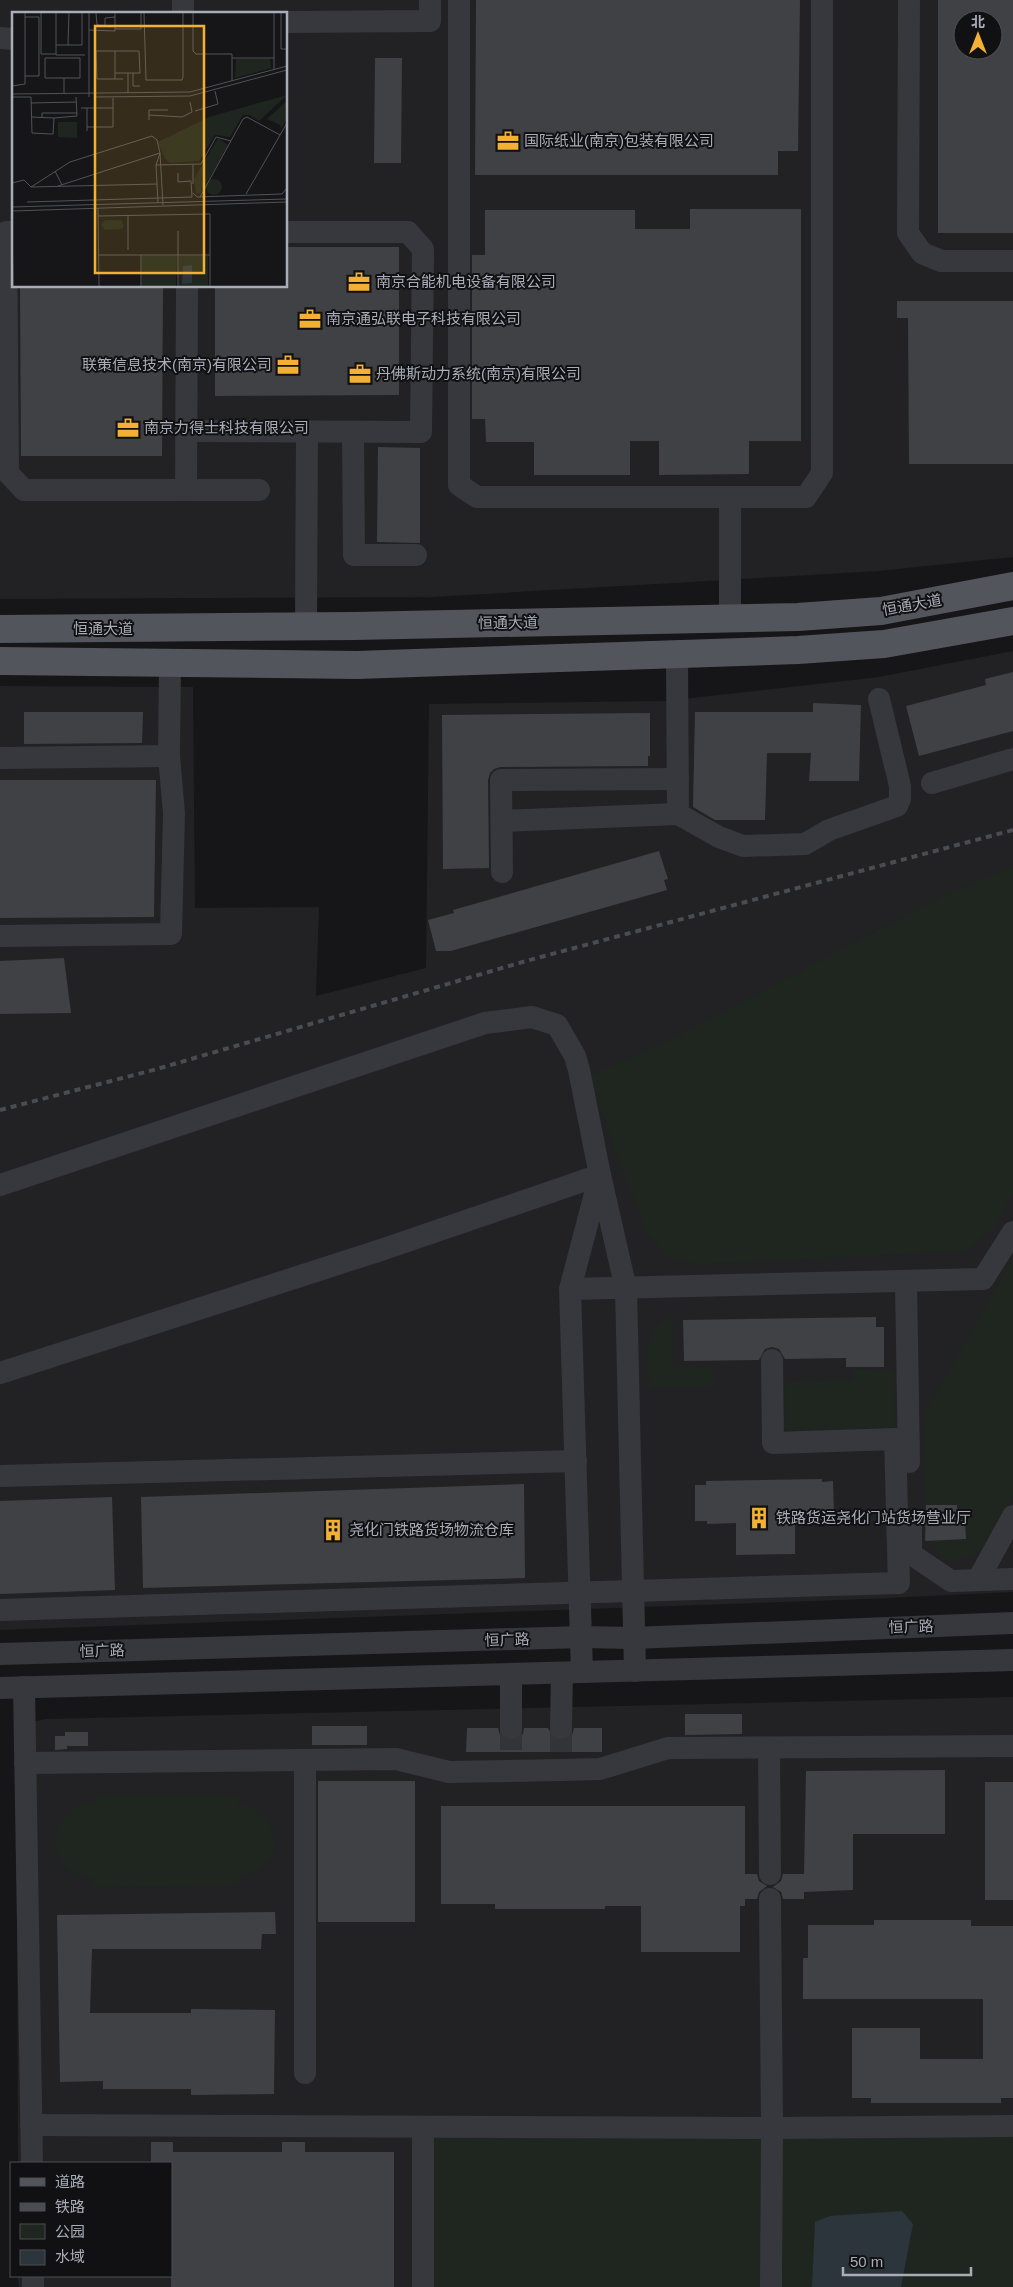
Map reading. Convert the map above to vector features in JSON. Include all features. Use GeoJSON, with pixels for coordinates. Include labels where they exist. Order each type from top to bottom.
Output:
{"type":"FeatureCollection","features":[{"type":"Feature","properties":{"kind":"main road","name":"恒通大道"},"geometry":{"type":"LineString","coordinates":[[0,630],[306,627],[798,617],[882,611],[1013,586]]}},
{"type":"Feature","properties":{"kind":"main road"},"geometry":{"type":"LineString","coordinates":[[0,661],[357,665],[677,654],[884,644],[1013,621]]}},
{"type":"Feature","properties":{"kind":"street"},"geometry":{"type":"LineString","coordinates":[[288,22],[430,21],[430,0]]}},
{"type":"Feature","properties":{"kind":"street"},"geometry":{"type":"LineString","coordinates":[[459,0],[459,485],[477,498],[806,497],[822,472],[822,0]]}},
{"type":"Feature","properties":{"kind":"street"},"geometry":{"type":"LineString","coordinates":[[909,0],[908,233],[922,253],[941,261],[1013,261]]}},
{"type":"Feature","properties":{"kind":"street"},"geometry":{"type":"LineString","coordinates":[[12,232],[6,232],[8,473],[24,490],[258,490]]}},
{"type":"Feature","properties":{"kind":"street"},"geometry":{"type":"LineString","coordinates":[[186,431],[421,432],[422,249],[408,232],[288,232]]}},
{"type":"Feature","properties":{"kind":"street"},"geometry":{"type":"LineString","coordinates":[[186,490],[187,288]]}},
{"type":"Feature","properties":{"kind":"street"},"geometry":{"type":"LineString","coordinates":[[306,627],[307,431]]}},
{"type":"Feature","properties":{"kind":"street"},"geometry":{"type":"LineString","coordinates":[[353,432],[354,555],[416,555]]}},
{"type":"Feature","properties":{"kind":"street"},"geometry":{"type":"LineString","coordinates":[[730,497],[730,618]]}},
{"type":"Feature","properties":{"kind":"street"},"geometry":{"type":"LineString","coordinates":[[677,654],[678,814]]}},
{"type":"Feature","properties":{"kind":"street"},"geometry":{"type":"LineString","coordinates":[[0,936],[171,934],[174,813],[169,756],[170,663]]}},
{"type":"Feature","properties":{"kind":"street"},"geometry":{"type":"LineString","coordinates":[[502,821],[678,814],[719,836],[743,846],[805,844],[829,830],[897,806],[900,800],[900,786],[879,699]]}},
{"type":"Feature","properties":{"kind":"street"},"geometry":{"type":"LineString","coordinates":[[0,758],[169,756]]}},
{"type":"Feature","properties":{"kind":"street"},"geometry":{"type":"LineString","coordinates":[[932,783],[1013,759]]}},
{"type":"Feature","properties":{"kind":"street"},"geometry":{"type":"LineString","coordinates":[[502,872],[502,780],[678,779]]}},
{"type":"Feature","properties":{"kind":"street"},"geometry":{"type":"LineString","coordinates":[[0,1185],[485,1023],[532,1016],[557,1025],[575,1056],[626,1289],[635,1671]]}},
{"type":"Feature","properties":{"kind":"street"},"geometry":{"type":"LineString","coordinates":[[562,1728],[572,1672],[581,1638],[570,1289],[600,1175]]}},
{"type":"Feature","properties":{"kind":"street"},"geometry":{"type":"LineString","coordinates":[[0,1373],[381,1250],[600,1175]]}},
{"type":"Feature","properties":{"kind":"street"},"geometry":{"type":"LineString","coordinates":[[570,1289],[983,1280],[1013,1232]]}},
{"type":"Feature","properties":{"kind":"street"},"geometry":{"type":"LineString","coordinates":[[906,1283],[911,1554],[951,1581],[1013,1579]]}},
{"type":"Feature","properties":{"kind":"street"},"geometry":{"type":"LineString","coordinates":[[0,1610],[899,1583],[895,1439],[773,1443],[772,1360]]}},
{"type":"Feature","properties":{"kind":"street"},"geometry":{"type":"LineString","coordinates":[[0,1476],[576,1461]]}},
{"type":"Feature","properties":{"kind":"street"},"geometry":{"type":"LineString","coordinates":[[978,1580],[1013,1516]]}},
{"type":"Feature","properties":{"kind":"street","name":"恒广路"},"geometry":{"type":"LineString","coordinates":[[0,1654],[634,1638],[1013,1624]]}},
{"type":"Feature","properties":{"kind":"street"},"geometry":{"type":"LineString","coordinates":[[0,1688],[1013,1660]]}},
{"type":"Feature","properties":{"kind":"street"},"geometry":{"type":"LineString","coordinates":[[511,1674],[511,1728]]}},
{"type":"Feature","properties":{"kind":"street"},"geometry":{"type":"LineString","coordinates":[[24,1687],[32,2162]]}},
{"type":"Feature","properties":{"kind":"street"},"geometry":{"type":"LineString","coordinates":[[25,1763],[396,1759],[449,1772],[511,1761],[561,1761],[600,1769],[668,1748],[1013,1746]]}},
{"type":"Feature","properties":{"kind":"street"},"geometry":{"type":"LineString","coordinates":[[769,1748],[770,1874]]}},
{"type":"Feature","properties":{"kind":"street"},"geometry":{"type":"LineString","coordinates":[[305,1760],[305,2073]]}},
{"type":"Feature","properties":{"kind":"street"},"geometry":{"type":"LineString","coordinates":[[770,1899],[771,2287]]}},
{"type":"Feature","properties":{"kind":"street"},"geometry":{"type":"LineString","coordinates":[[31,2125],[772,2128],[1013,2126]]}},
{"type":"Feature","properties":{"kind":"street"},"geometry":{"type":"LineString","coordinates":[[423,2127],[423,2287]]}},
{"type":"Feature","properties":{"kind":"shaded area"},"geometry":{"type":"Polygon","coordinates":[[[0,0],[1013,0],[1013,557],[878,571],[432,597],[0,599],[0,0]]]}},
{"type":"Feature","properties":{"kind":"shaded area"},"geometry":{"type":"Polygon","coordinates":[[[1013,651],[1013,1592],[867,1599],[0,1630],[0,686],[193,687],[195,908],[319,907],[316,996],[426,968],[429,704],[666,701],[879,677],[1013,651]]]}},
{"type":"Feature","properties":{"kind":"shaded area"},"geometry":{"type":"Polygon","coordinates":[[[1013,1697],[1013,2287],[19,2287],[18,2277],[172,2277],[172,2162],[18,2162],[16,1718],[25,1723],[47,1719],[1013,1697]]]}},
{"type":"Feature","properties":{"kind":"green space"},"geometry":{"type":"Polygon","coordinates":[[[1013,866],[1013,1195],[994,1229],[965,1251],[699,1264],[667,1257],[648,1234],[616,1154],[589,1076],[668,1041],[941,897],[1013,866]]]}},
{"type":"Feature","properties":{"kind":"green space"},"geometry":{"type":"Polygon","coordinates":[[[1013,1259],[1013,1497],[983,1551],[963,1559],[943,1560],[927,1534],[924,1414],[1013,1259]]]}},
{"type":"Feature","properties":{"kind":"green space"},"geometry":{"type":"Polygon","coordinates":[[[672,1316],[674,1369],[713,1368],[715,1386],[649,1386],[647,1354],[650,1338],[672,1316]]]}},
{"type":"Feature","properties":{"kind":"green space"},"geometry":{"type":"Polygon","coordinates":[[[854,1369],[894,1371],[896,1428],[786,1431],[784,1382],[854,1380],[854,1369]]]}},
{"type":"Feature","properties":{"kind":"green space"},"geometry":{"type":"Polygon","coordinates":[[[95,1796],[239,1796],[238,1804],[254,1809],[265,1818],[272,1828],[274,1840],[272,1852],[266,1863],[255,1871],[240,1877],[239,1885],[94,1887],[94,1879],[77,1874],[64,1865],[57,1853],[55,1840],[58,1827],[65,1816],[78,1807],[95,1803],[95,1796]]]}},
{"type":"Feature","properties":{"kind":"green space"},"geometry":{"type":"Polygon","coordinates":[[[433,2136],[761,2136],[761,2287],[433,2287],[433,2136]]]}},
{"type":"Feature","properties":{"kind":"green space"},"geometry":{"type":"Polygon","coordinates":[[[780,2136],[1013,2136],[1013,2287],[780,2287],[780,2136]]]}},
{"type":"Feature","properties":{"kind":"water"},"geometry":{"type":"Polygon","coordinates":[[[902,2211],[913,2224],[901,2287],[812,2287],[815,2222],[830,2216],[902,2211]]]}},
{"type":"Feature","properties":{"kind":"building"},"geometry":{"type":"Polygon","coordinates":[[[476,0],[800,0],[798,151],[778,151],[778,175],[475,175],[476,0]]]}},
{"type":"Feature","properties":{"kind":"building"},"geometry":{"type":"Polygon","coordinates":[[[938,0],[1013,0],[1013,233],[938,233],[938,0]]]}},
{"type":"Feature","properties":{"kind":"building"},"geometry":{"type":"Polygon","coordinates":[[[375,58],[402,58],[401,163],[374,163],[375,58]]]}},
{"type":"Feature","properties":{"kind":"building"},"geometry":{"type":"Polygon","coordinates":[[[690,209],[801,209],[801,441],[749,441],[749,474],[659,475],[659,441],[630,441],[630,475],[534,475],[534,442],[486,442],[485,419],[472,419],[472,255],[485,255],[485,210],[635,210],[635,229],[690,229],[690,209]]]}},
{"type":"Feature","properties":{"kind":"building"},"geometry":{"type":"Polygon","coordinates":[[[288,247],[399,247],[399,395],[215,396],[215,288],[288,288],[288,247]]]}},
{"type":"Feature","properties":{"kind":"building"},"geometry":{"type":"Polygon","coordinates":[[[20,288],[163,288],[162,456],[21,456],[20,288]]]}},
{"type":"Feature","properties":{"kind":"building"},"geometry":{"type":"Polygon","coordinates":[[[897,301],[1013,301],[1013,464],[909,464],[908,318],[897,318],[897,301]]]}},
{"type":"Feature","properties":{"kind":"building"},"geometry":{"type":"Polygon","coordinates":[[[378,447],[420,448],[420,543],[377,542],[378,447]]]}},
{"type":"Feature","properties":{"kind":"building"},"geometry":{"type":"Polygon","coordinates":[[[1013,672],[1013,731],[919,756],[906,706],[986,685],[985,679],[1013,672]]]}},
{"type":"Feature","properties":{"kind":"building"},"geometry":{"type":"Polygon","coordinates":[[[813,703],[861,705],[859,781],[809,781],[811,753],[767,753],[765,820],[715,820],[693,807],[695,712],[813,712],[813,703]]]}},
{"type":"Feature","properties":{"kind":"building"},"geometry":{"type":"Polygon","coordinates":[[[24,712],[143,712],[142,743],[24,744],[24,712]]]}},
{"type":"Feature","properties":{"kind":"building"},"geometry":{"type":"Polygon","coordinates":[[[650,713],[650,756],[648,756],[648,766],[501,767],[494,769],[490,773],[488,780],[489,868],[443,869],[442,715],[650,713]]]}},
{"type":"Feature","properties":{"kind":"building"},"geometry":{"type":"Polygon","coordinates":[[[0,780],[156,780],[154,917],[0,918],[0,780]]]}},
{"type":"Feature","properties":{"kind":"building"},"geometry":{"type":"Polygon","coordinates":[[[659,851],[668,879],[664,880],[667,890],[451,951],[436,951],[428,920],[454,913],[453,910],[659,851]]]}},
{"type":"Feature","properties":{"kind":"building"},"geometry":{"type":"Polygon","coordinates":[[[64,958],[71,1013],[0,1014],[0,961],[64,958]]]}},
{"type":"Feature","properties":{"kind":"building"},"geometry":{"type":"Polygon","coordinates":[[[876,1317],[876,1327],[884,1327],[884,1367],[846,1367],[846,1358],[785,1359],[779,1349],[772,1347],[765,1349],[759,1360],[684,1361],[683,1320],[876,1317]]]}},
{"type":"Feature","properties":{"kind":"building","name":"铁路货运尧化门站货场营业厅"},"geometry":{"type":"Polygon","coordinates":[[[822,1479],[822,1482],[833,1481],[834,1516],[822,1517],[822,1520],[795,1520],[795,1554],[736,1555],[736,1523],[707,1524],[707,1521],[695,1521],[695,1485],[706,1485],[706,1481],[822,1479]]]}},
{"type":"Feature","properties":{"kind":"building","name":"尧化门铁路货场物流仓库"},"geometry":{"type":"Polygon","coordinates":[[[524,1484],[525,1578],[143,1588],[141,1497],[524,1484]]]}},
{"type":"Feature","properties":{"kind":"building"},"geometry":{"type":"Polygon","coordinates":[[[112,1497],[115,1590],[0,1594],[0,1501],[112,1497]]]}},
{"type":"Feature","properties":{"kind":"building"},"geometry":{"type":"Polygon","coordinates":[[[926,1505],[957,1505],[957,1520],[965,1520],[966,1539],[925,1541],[926,1505]]]}},
{"type":"Feature","properties":{"kind":"building"},"geometry":{"type":"Polygon","coordinates":[[[685,1714],[742,1714],[742,1734],[685,1735],[685,1714]]]}},
{"type":"Feature","properties":{"kind":"building"},"geometry":{"type":"Polygon","coordinates":[[[312,1726],[367,1726],[367,1745],[312,1745],[312,1726]]]}},
{"type":"Feature","properties":{"kind":"building"},"geometry":{"type":"Polygon","coordinates":[[[467,1728],[498,1728],[500,1735],[511,1741],[518,1739],[523,1734],[524,1728],[548,1728],[554,1739],[561,1741],[572,1735],[574,1728],[602,1728],[602,1752],[466,1752],[467,1728]]]}},
{"type":"Feature","properties":{"kind":"building"},"geometry":{"type":"Polygon","coordinates":[[[65,1732],[88,1732],[88,1746],[67,1746],[67,1749],[55,1750],[55,1736],[65,1736],[65,1732]]]}},
{"type":"Feature","properties":{"kind":"building"},"geometry":{"type":"Polygon","coordinates":[[[945,1770],[945,1834],[853,1834],[853,1890],[804,1892],[804,1899],[783,1899],[781,1892],[773,1887],[781,1881],[783,1874],[804,1874],[806,1771],[945,1770]]]}},
{"type":"Feature","properties":{"kind":"building"},"geometry":{"type":"Polygon","coordinates":[[[318,1781],[415,1781],[415,1922],[318,1922],[318,1781]]]}},
{"type":"Feature","properties":{"kind":"building"},"geometry":{"type":"Polygon","coordinates":[[[985,1782],[1013,1782],[1013,1900],[985,1900],[985,1782]]]}},
{"type":"Feature","properties":{"kind":"building"},"geometry":{"type":"Polygon","coordinates":[[[441,1806],[745,1806],[745,1874],[757,1874],[759,1881],[767,1886],[759,1892],[757,1899],[745,1899],[745,1906],[740,1906],[740,1952],[641,1952],[641,1906],[605,1906],[605,1909],[495,1909],[495,1904],[441,1904],[441,1806]]]}},
{"type":"Feature","properties":{"kind":"building"},"geometry":{"type":"Polygon","coordinates":[[[275,1912],[276,1934],[262,1934],[261,1949],[92,1949],[90,2013],[191,2013],[191,2009],[275,2010],[274,2094],[191,2095],[191,2089],[103,2089],[103,2081],[60,2082],[57,1915],[275,1912]]]}},
{"type":"Feature","properties":{"kind":"building"},"geometry":{"type":"Polygon","coordinates":[[[874,1920],[971,1920],[971,1926],[1013,1926],[1013,2098],[1001,2098],[1001,2103],[871,2103],[871,2098],[852,2098],[852,2028],[920,2028],[920,2059],[983,2059],[983,1999],[803,1999],[803,1958],[808,1958],[808,1925],[874,1925],[874,1920]]]}},
{"type":"Feature","properties":{"kind":"building"},"geometry":{"type":"Polygon","coordinates":[[[151,2142],[173,2142],[173,2152],[282,2152],[282,2142],[305,2142],[305,2152],[394,2152],[394,2287],[171,2287],[172,2162],[151,2162],[151,2142]]]}},
{"type":"Feature","properties":{"kind":"tunnel"},"geometry":{"type":"LineString","coordinates":[[511,1728],[511,1752]]}},
{"type":"Feature","properties":{"kind":"tunnel"},"geometry":{"type":"LineString","coordinates":[[561,1728],[561,1752]]}},
{"type":"Feature","properties":{"kind":"railway"},"geometry":{"type":"LineString","coordinates":[[0,1110],[157,1069],[526,961],[1013,830]]}},
{"type":"Feature","properties":{"kind":"place","name":"国际纸业(南京)包装有限公司"},"geometry":{"type":"Point","coordinates":[508,141]}},
{"type":"Feature","properties":{"kind":"place","name":"南京合能机电设备有限公司"},"geometry":{"type":"Point","coordinates":[359,282]}},
{"type":"Feature","properties":{"kind":"place","name":"南京通弘联电子科技有限公司"},"geometry":{"type":"Point","coordinates":[310,319]}},
{"type":"Feature","properties":{"kind":"place","name":"联策信息技术(南京)有限公司"},"geometry":{"type":"Point","coordinates":[288,365]}},
{"type":"Feature","properties":{"kind":"place","name":"丹佛斯动力系统(南京)有限公司"},"geometry":{"type":"Point","coordinates":[360,374]}},
{"type":"Feature","properties":{"kind":"place","name":"南京力得士科技有限公司"},"geometry":{"type":"Point","coordinates":[128,428]}},
{"type":"Feature","properties":{"kind":"place","name":"铁路货运尧化门站货场营业厅"},"geometry":{"type":"Point","coordinates":[759,1518]}},
{"type":"Feature","properties":{"kind":"place","name":"尧化门铁路货场物流仓库"},"geometry":{"type":"Point","coordinates":[333,1530]}}]}
